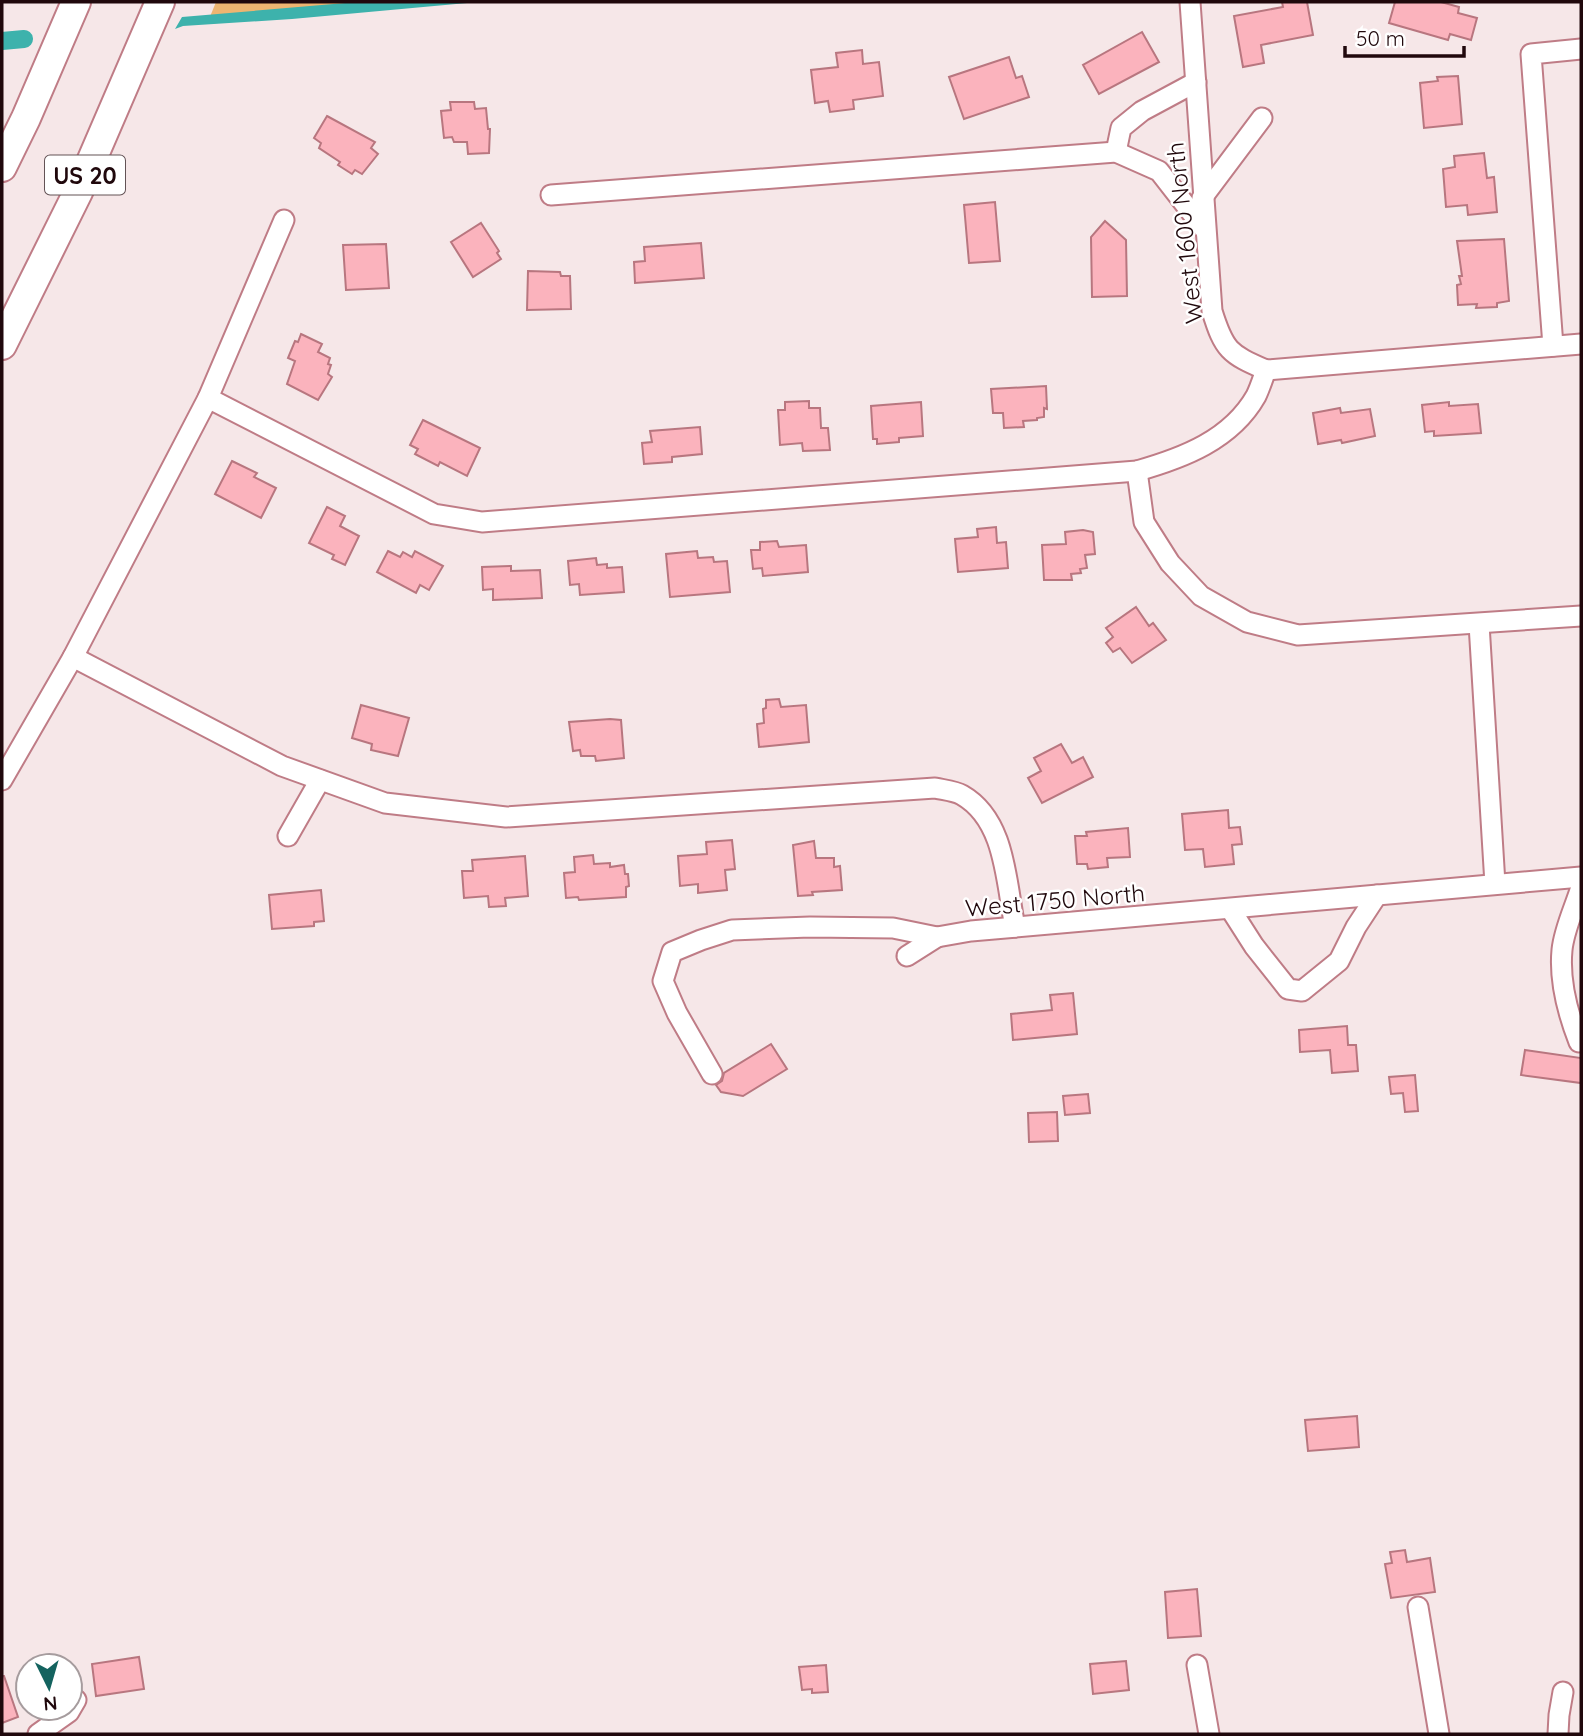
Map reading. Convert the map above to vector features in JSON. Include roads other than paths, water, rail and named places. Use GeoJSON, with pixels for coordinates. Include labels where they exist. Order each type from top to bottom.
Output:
{"type":"FeatureCollection","features":[{"type":"Feature","properties":{"kind":"highway","name":"US 20"},"geometry":{"type":"LineString","coordinates":[[2,167],[76,2]]}},
{"type":"Feature","properties":{"kind":"highway","name":"US 20"},"geometry":{"type":"LineString","coordinates":[[2,345],[78,192],[160,2]]}},
{"type":"Feature","properties":{"kind":"street","name":"West 1600 North"},"geometry":{"type":"LineString","coordinates":[[1190,2],[1212,311],[1221,340],[1239,358],[1266,370]]}},
{"type":"Feature","properties":{"kind":"street"},"geometry":{"type":"LineString","coordinates":[[1553,346],[1531,54],[1581,49]]}},
{"type":"Feature","properties":{"kind":"street"},"geometry":{"type":"LineString","coordinates":[[1116,152],[1121,128],[1142,111],[1196,82]]}},
{"type":"Feature","properties":{"kind":"street"},"geometry":{"type":"LineString","coordinates":[[1202,198],[1262,118]]}},
{"type":"Feature","properties":{"kind":"street"},"geometry":{"type":"LineString","coordinates":[[551,195],[1116,152],[1159,171],[1205,230]]}},
{"type":"Feature","properties":{"kind":"street"},"geometry":{"type":"LineString","coordinates":[[2,780],[73,657],[208,398],[284,220]]}},
{"type":"Feature","properties":{"kind":"street"},"geometry":{"type":"LineString","coordinates":[[208,398],[434,514],[482,522],[1137,471],[1170,462],[1203,447],[1236,423],[1256,396],[1266,370],[1581,344]]}},
{"type":"Feature","properties":{"kind":"street"},"geometry":{"type":"LineString","coordinates":[[1137,471],[1144,522],[1170,563],[1201,596],[1247,622],[1298,635],[1581,615]]}},
{"type":"Feature","properties":{"kind":"street"},"geometry":{"type":"LineString","coordinates":[[1479,624],[1495,884]]}},
{"type":"Feature","properties":{"kind":"street"},"geometry":{"type":"LineString","coordinates":[[73,657],[282,766],[385,803],[506,817],[936,788],[961,794],[983,813],[998,840],[1015,927]]}},
{"type":"Feature","properties":{"kind":"street"},"geometry":{"type":"LineString","coordinates":[[288,836],[320,780]]}},
{"type":"Feature","properties":{"kind":"street","name":"West 1750 North"},"geometry":{"type":"LineString","coordinates":[[712,1074],[677,1013],[663,981],[672,953],[732,930],[810,926],[893,928],[937,937],[1015,927],[1581,877]]}},
{"type":"Feature","properties":{"kind":"street"},"geometry":{"type":"LineString","coordinates":[[1579,1042],[1564,992],[1562,948],[1581,887]]}},
{"type":"Feature","properties":{"kind":"street"},"geometry":{"type":"LineString","coordinates":[[1231,910],[1254,946],[1288,989],[1302,991],[1339,961],[1356,927],[1377,895]]}},
{"type":"Feature","properties":{"kind":"street"},"geometry":{"type":"LineString","coordinates":[[907,956],[937,937]]}},
{"type":"Feature","properties":{"kind":"street"},"geometry":{"type":"LineString","coordinates":[[1418,1607],[1439,1734]]}},
{"type":"Feature","properties":{"kind":"street"},"geometry":{"type":"LineString","coordinates":[[1197,1665],[1209,1734]]}},
{"type":"Feature","properties":{"kind":"street"},"geometry":{"type":"LineString","coordinates":[[1558,1734],[1563,1692]]}},
{"type":"Feature","properties":{"kind":"street"},"geometry":{"type":"LineString","coordinates":[[38,1734],[55,1722]]}},
{"type":"Feature","properties":{"kind":"water"},"geometry":{"type":"Polygon","coordinates":[[[357,2],[478,2],[183,26],[175,29],[182,17],[357,2]]]}},
{"type":"Feature","properties":{"kind":"waterway"},"geometry":{"type":"LineString","coordinates":[[2,41],[24,39]]}}]}
